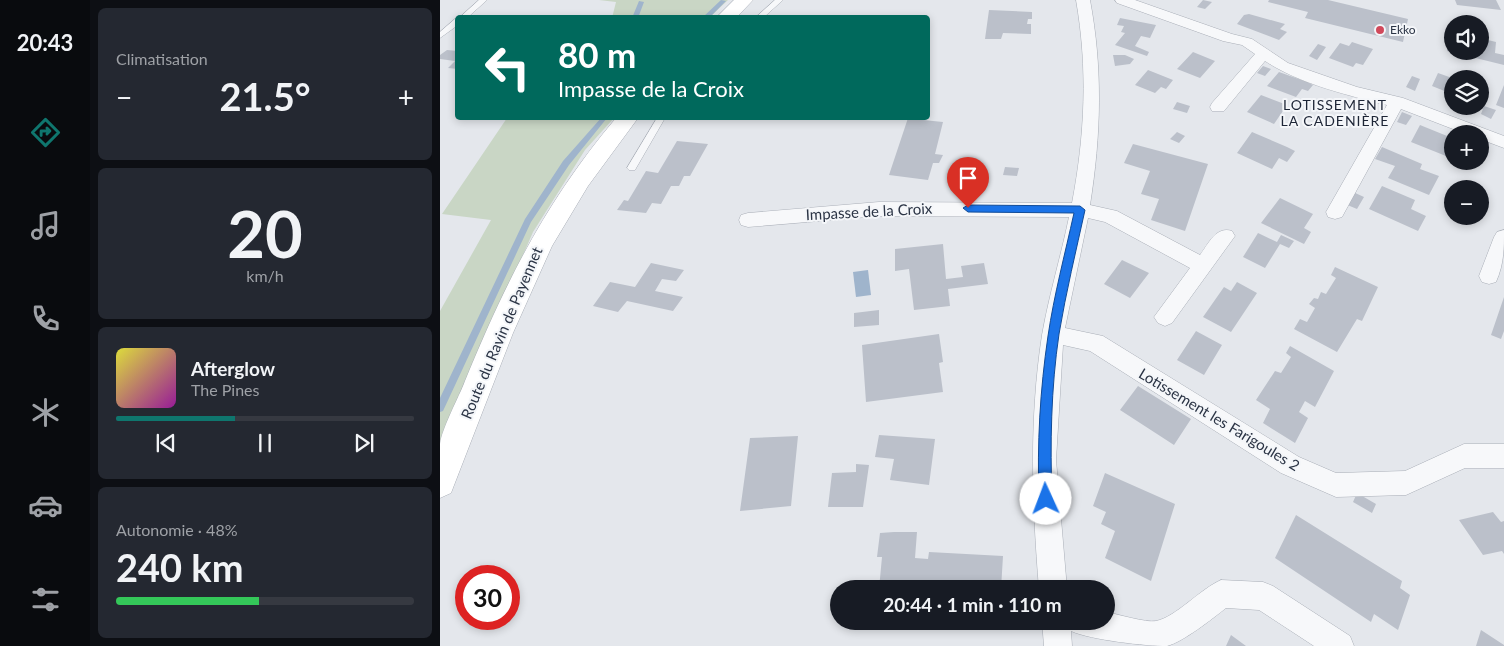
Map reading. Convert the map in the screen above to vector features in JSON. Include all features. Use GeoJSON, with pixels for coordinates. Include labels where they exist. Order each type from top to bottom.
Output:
{"type":"FeatureCollection","features":[{"type":"Feature","properties":{"kind":"street"},"geometry":{"type":"LineString","coordinates":[[728,15],[744,0]]}},
{"type":"Feature","properties":{"kind":"street"},"geometry":{"type":"LineString","coordinates":[[1052,580],[1044,460],[1047,393],[1054,334],[1080,210],[1092,126],[1090,34],[1083,0]]}},
{"type":"Feature","properties":{"kind":"street"},"geometry":{"type":"LineString","coordinates":[[1122,0],[1228,38],[1247,42],[1283,66],[1326,82],[1352,91],[1397,102],[1504,142]]}},
{"type":"Feature","properties":{"kind":"street"},"geometry":{"type":"LineString","coordinates":[[1218,107],[1264,52]]}},
{"type":"Feature","properties":{"kind":"street"},"geometry":{"type":"LineString","coordinates":[[1335,212],[1397,102]]}},
{"type":"Feature","properties":{"kind":"street","name":"Route du Ravin de Payennet"},"geometry":{"type":"LineString","coordinates":[[440,482],[506,318],[539,246],[571,192],[625,120]]}},
{"type":"Feature","properties":{"kind":"street","name":"Impasse de la Croix"},"geometry":{"type":"LineString","coordinates":[[748,220],[879,209],[1080,210],[1110,216],[1204,266]]}},
{"type":"Feature","properties":{"kind":"street"},"geometry":{"type":"LineString","coordinates":[[1165,317],[1225,236]]}},
{"type":"Feature","properties":{"kind":"street"},"geometry":{"type":"LineString","coordinates":[[1489,276],[1504,237]]}},
{"type":"Feature","properties":{"kind":"street","name":"Lotissement les Farigoules 2"},"geometry":{"type":"LineString","coordinates":[[1054,334],[1095,343],[1290,465],[1336,485],[1406,483],[1464,456],[1504,456]]}},
{"type":"Feature","properties":{"kind":"street"},"geometry":{"type":"LineString","coordinates":[[1115,628],[1157,636],[1195,615],[1221,594],[1263,596],[1340,646]]}},
{"type":"Feature","properties":{"kind":"street"},"geometry":{"type":"LineString","coordinates":[[1057,630],[1058,646]]}},
{"type":"Feature","properties":{"kind":"lane"},"geometry":{"type":"LineString","coordinates":[[466,15],[483,0]]}},
{"type":"Feature","properties":{"kind":"lane"},"geometry":{"type":"LineString","coordinates":[[762,15],[779,0]]}},
{"type":"Feature","properties":{"kind":"lane"},"geometry":{"type":"LineString","coordinates":[[440,36],[455,24]]}},
{"type":"Feature","properties":{"kind":"lane"},"geometry":{"type":"LineString","coordinates":[[632,168],[660,120]]}},
{"type":"Feature","properties":{"kind":"green space"},"geometry":{"type":"Polygon","coordinates":[[[599,0],[728,0],[712,15],[613,15],[616,2],[599,0]]]}},
{"type":"Feature","properties":{"kind":"green space"},"geometry":{"type":"Polygon","coordinates":[[[506,120],[612,120],[585,150],[533,232],[440,446],[440,311],[491,220],[442,214],[506,120]]]}},
{"type":"Feature","properties":{"kind":"water"},"geometry":{"type":"Polygon","coordinates":[[[868,270],[871,295],[856,297],[853,272],[868,270]]]}},
{"type":"Feature","properties":{"kind":"building"},"geometry":{"type":"Polygon","coordinates":[[[1203,0],[1212,2],[1205,9],[1197,7],[1203,0]]]}},
{"type":"Feature","properties":{"kind":"building","name":"Ekko"},"geometry":{"type":"Polygon","coordinates":[[[1269,0],[1328,0],[1408,19],[1403,42],[1305,18],[1308,12],[1268,2],[1269,0]]]}},
{"type":"Feature","properties":{"kind":"building"},"geometry":{"type":"Polygon","coordinates":[[[1455,0],[1496,0],[1501,10],[1457,5],[1455,0]]]}},
{"type":"Feature","properties":{"kind":"building"},"geometry":{"type":"Polygon","coordinates":[[[989,10],[1032,12],[1032,19],[1028,19],[1027,24],[1031,24],[1031,34],[1003,33],[1001,39],[985,39],[989,10]]]}},
{"type":"Feature","properties":{"kind":"building"},"geometry":{"type":"Polygon","coordinates":[[[1249,14],[1285,24],[1280,29],[1287,32],[1279,40],[1237,24],[1244,15],[1249,14]]]}},
{"type":"Feature","properties":{"kind":"building"},"geometry":{"type":"Polygon","coordinates":[[[1120,18],[1156,25],[1150,38],[1141,36],[1135,46],[1149,52],[1147,56],[1115,45],[1125,33],[1121,32],[1124,26],[1117,25],[1120,18]]]}},
{"type":"Feature","properties":{"kind":"building"},"geometry":{"type":"Polygon","coordinates":[[[1489,40],[1496,42],[1495,53],[1504,55],[1504,65],[1484,60],[1489,60],[1489,40]]]}},
{"type":"Feature","properties":{"kind":"building"},"geometry":{"type":"Polygon","coordinates":[[[1352,42],[1373,49],[1363,65],[1356,63],[1353,67],[1329,58],[1340,43],[1349,46],[1352,42]]]}},
{"type":"Feature","properties":{"kind":"building"},"geometry":{"type":"Polygon","coordinates":[[[1318,44],[1326,47],[1317,60],[1309,56],[1318,44]]]}},
{"type":"Feature","properties":{"kind":"building"},"geometry":{"type":"Polygon","coordinates":[[[447,50],[455,51],[455,61],[440,59],[440,55],[447,50]]]}},
{"type":"Feature","properties":{"kind":"building"},"geometry":{"type":"Polygon","coordinates":[[[1193,52],[1215,61],[1200,78],[1177,69],[1193,52]]]}},
{"type":"Feature","properties":{"kind":"building"},"geometry":{"type":"Polygon","coordinates":[[[1113,55],[1125,55],[1134,59],[1130,64],[1115,66],[1113,55]]]}},
{"type":"Feature","properties":{"kind":"building"},"geometry":{"type":"Polygon","coordinates":[[[455,61],[455,69],[448,68],[455,61]]]}},
{"type":"Feature","properties":{"kind":"building"},"geometry":{"type":"Polygon","coordinates":[[[1263,66],[1271,69],[1265,76],[1257,73],[1263,66]]]}},
{"type":"Feature","properties":{"kind":"building"},"geometry":{"type":"Polygon","coordinates":[[[1148,70],[1173,80],[1166,89],[1161,87],[1155,93],[1135,85],[1148,70]]]}},
{"type":"Feature","properties":{"kind":"building"},"geometry":{"type":"Polygon","coordinates":[[[1279,72],[1313,85],[1308,91],[1302,89],[1296,97],[1267,86],[1279,72]]]}},
{"type":"Feature","properties":{"kind":"building"},"geometry":{"type":"Polygon","coordinates":[[[1438,73],[1444,75],[1444,91],[1432,86],[1438,73]]]}},
{"type":"Feature","properties":{"kind":"building"},"geometry":{"type":"Polygon","coordinates":[[[1412,76],[1420,79],[1415,91],[1406,87],[1412,76]]]}},
{"type":"Feature","properties":{"kind":"building"},"geometry":{"type":"Polygon","coordinates":[[[1504,85],[1504,108],[1496,105],[1504,85]]]}},
{"type":"Feature","properties":{"kind":"building"},"geometry":{"type":"Polygon","coordinates":[[[1261,95],[1287,105],[1274,124],[1247,112],[1261,95]]]}},
{"type":"Feature","properties":{"kind":"building"},"geometry":{"type":"Polygon","coordinates":[[[1177,102],[1190,106],[1187,113],[1173,109],[1177,102]]]}},
{"type":"Feature","properties":{"kind":"building"},"geometry":{"type":"Polygon","coordinates":[[[1489,108],[1496,110],[1491,119],[1483,115],[1489,115],[1489,108]]]}},
{"type":"Feature","properties":{"kind":"building"},"geometry":{"type":"Polygon","coordinates":[[[1402,112],[1412,116],[1406,125],[1397,122],[1402,112]]]}},
{"type":"Feature","properties":{"kind":"building"},"geometry":{"type":"Polygon","coordinates":[[[907,120],[943,122],[935,154],[943,155],[939,163],[933,163],[928,180],[889,175],[907,120]]]}},
{"type":"Feature","properties":{"kind":"building"},"geometry":{"type":"Polygon","coordinates":[[[1420,125],[1444,135],[1444,155],[1411,142],[1420,125]]]}},
{"type":"Feature","properties":{"kind":"building"},"geometry":{"type":"Polygon","coordinates":[[[1177,132],[1185,136],[1179,143],[1170,139],[1177,132]]]}},
{"type":"Feature","properties":{"kind":"building"},"geometry":{"type":"Polygon","coordinates":[[[1252,132],[1295,151],[1287,162],[1279,158],[1272,169],[1237,153],[1252,132]]]}},
{"type":"Feature","properties":{"kind":"building"},"geometry":{"type":"Polygon","coordinates":[[[677,141],[708,144],[690,176],[684,176],[679,186],[671,186],[661,204],[652,203],[646,213],[617,210],[624,200],[628,201],[646,171],[658,173],[677,141]]]}},
{"type":"Feature","properties":{"kind":"building"},"geometry":{"type":"Polygon","coordinates":[[[1133,144],[1208,164],[1185,231],[1151,220],[1159,199],[1141,194],[1150,171],[1124,163],[1133,144]]]}},
{"type":"Feature","properties":{"kind":"building"},"geometry":{"type":"Polygon","coordinates":[[[1382,147],[1422,164],[1420,169],[1439,176],[1429,195],[1388,178],[1395,166],[1375,159],[1382,147]]]}},
{"type":"Feature","properties":{"kind":"building"},"geometry":{"type":"Polygon","coordinates":[[[1005,167],[1019,168],[1017,176],[1003,175],[1005,167]]]}},
{"type":"Feature","properties":{"kind":"building"},"geometry":{"type":"Polygon","coordinates":[[[1382,186],[1415,200],[1411,209],[1426,216],[1418,231],[1369,209],[1382,186]]]}},
{"type":"Feature","properties":{"kind":"building"},"geometry":{"type":"Polygon","coordinates":[[[1353,192],[1364,197],[1357,209],[1345,204],[1353,192]]]}},
{"type":"Feature","properties":{"kind":"building"},"geometry":{"type":"Polygon","coordinates":[[[1280,198],[1313,214],[1304,228],[1311,232],[1304,244],[1261,223],[1280,198]]]}},
{"type":"Feature","properties":{"kind":"building"},"geometry":{"type":"Polygon","coordinates":[[[1258,233],[1277,242],[1281,235],[1294,241],[1289,248],[1280,244],[1265,268],[1243,257],[1258,233]]]}},
{"type":"Feature","properties":{"kind":"building"},"geometry":{"type":"Polygon","coordinates":[[[943,244],[946,279],[963,277],[961,266],[984,263],[988,284],[948,289],[950,306],[914,310],[909,269],[895,271],[895,249],[943,244]]]}},
{"type":"Feature","properties":{"kind":"building"},"geometry":{"type":"Polygon","coordinates":[[[1122,260],[1149,273],[1130,298],[1104,284],[1122,260]]]}},
{"type":"Feature","properties":{"kind":"building"},"geometry":{"type":"Polygon","coordinates":[[[651,263],[684,270],[676,281],[662,279],[655,291],[683,297],[673,311],[627,301],[618,312],[593,306],[610,282],[635,287],[651,263]]]}},
{"type":"Feature","properties":{"kind":"building"},"geometry":{"type":"Polygon","coordinates":[[[1335,267],[1378,287],[1362,321],[1357,319],[1337,352],[1294,329],[1300,319],[1307,322],[1315,308],[1309,304],[1314,298],[1318,299],[1321,292],[1326,294],[1336,278],[1331,275],[1335,267]]]}},
{"type":"Feature","properties":{"kind":"building"},"geometry":{"type":"Polygon","coordinates":[[[1237,282],[1257,293],[1231,332],[1203,317],[1224,287],[1231,291],[1237,282]]]}},
{"type":"Feature","properties":{"kind":"building"},"geometry":{"type":"Polygon","coordinates":[[[1504,297],[1504,331],[1501,339],[1491,335],[1504,297]]]}},
{"type":"Feature","properties":{"kind":"building"},"geometry":{"type":"Polygon","coordinates":[[[879,310],[879,325],[854,327],[854,313],[879,310]]]}},
{"type":"Feature","properties":{"kind":"building"},"geometry":{"type":"Polygon","coordinates":[[[1196,331],[1222,345],[1204,375],[1177,360],[1196,331]]]}},
{"type":"Feature","properties":{"kind":"building"},"geometry":{"type":"Polygon","coordinates":[[[939,334],[943,362],[939,363],[943,392],[866,402],[862,345],[939,334]]]}},
{"type":"Feature","properties":{"kind":"building"},"geometry":{"type":"Polygon","coordinates":[[[1290,346],[1334,371],[1315,407],[1305,401],[1299,412],[1308,418],[1295,443],[1263,423],[1270,409],[1256,400],[1275,371],[1281,373],[1291,357],[1286,353],[1290,346]]]}},
{"type":"Feature","properties":{"kind":"building"},"geometry":{"type":"Polygon","coordinates":[[[1138,386],[1191,419],[1174,445],[1120,410],[1138,386]]]}},
{"type":"Feature","properties":{"kind":"building"},"geometry":{"type":"Polygon","coordinates":[[[879,435],[935,439],[929,485],[890,480],[894,459],[875,457],[879,435]]]}},
{"type":"Feature","properties":{"kind":"building"},"geometry":{"type":"Polygon","coordinates":[[[798,436],[791,506],[740,511],[750,438],[798,436]]]}},
{"type":"Feature","properties":{"kind":"building"},"geometry":{"type":"Polygon","coordinates":[[[856,464],[869,465],[863,507],[828,507],[832,473],[856,472],[856,464]]]}},
{"type":"Feature","properties":{"kind":"building"},"geometry":{"type":"Polygon","coordinates":[[[1105,473],[1175,504],[1151,581],[1105,558],[1115,531],[1101,524],[1106,512],[1093,506],[1105,473]]]}},
{"type":"Feature","properties":{"kind":"building"},"geometry":{"type":"Polygon","coordinates":[[[1357,493],[1376,504],[1372,513],[1353,502],[1357,493]]]}},
{"type":"Feature","properties":{"kind":"building"},"geometry":{"type":"Polygon","coordinates":[[[1493,512],[1501,522],[1504,521],[1504,554],[1502,551],[1483,555],[1459,520],[1493,512]]]}},
{"type":"Feature","properties":{"kind":"building"},"geometry":{"type":"Polygon","coordinates":[[[1296,515],[1402,581],[1400,588],[1410,595],[1398,630],[1374,614],[1371,622],[1275,558],[1296,515]]]}},
{"type":"Feature","properties":{"kind":"building"},"geometry":{"type":"Polygon","coordinates":[[[917,532],[915,558],[928,559],[929,552],[1003,556],[1002,580],[880,580],[882,557],[877,557],[880,533],[917,532]]]}},
{"type":"Feature","properties":{"kind":"building"},"geometry":{"type":"Polygon","coordinates":[[[1481,630],[1504,645],[1504,646],[1476,646],[1481,630]]]}},
{"type":"Feature","properties":{"kind":"building"},"geometry":{"type":"Polygon","coordinates":[[[1231,635],[1246,646],[1226,646],[1231,635]]]}},
{"type":"Feature","properties":{"kind":"waterway"},"geometry":{"type":"LineString","coordinates":[[708,15],[723,1]]}},
{"type":"Feature","properties":{"kind":"waterway"},"geometry":{"type":"LineString","coordinates":[[636,15],[641,2]]}},
{"type":"Feature","properties":{"kind":"waterway"},"geometry":{"type":"LineString","coordinates":[[440,408],[528,221],[566,163],[602,120]]}},
{"type":"Feature","properties":{"kind":"place","name":"Ekko"},"geometry":{"type":"Point","coordinates":[1380,30]}},
{"type":"Feature","properties":{"kind":"district","name":"LOTISSEMENT LA CADENIÈRE"},"geometry":{"type":"Point","coordinates":[1335,114]}},
{"type":"Feature","properties":{"kind":"route"},"geometry":{"type":"LineString","coordinates":[[968,208],[1080,210],[1063,282],[1047,393],[1044,460],[1046,499]]}}]}
